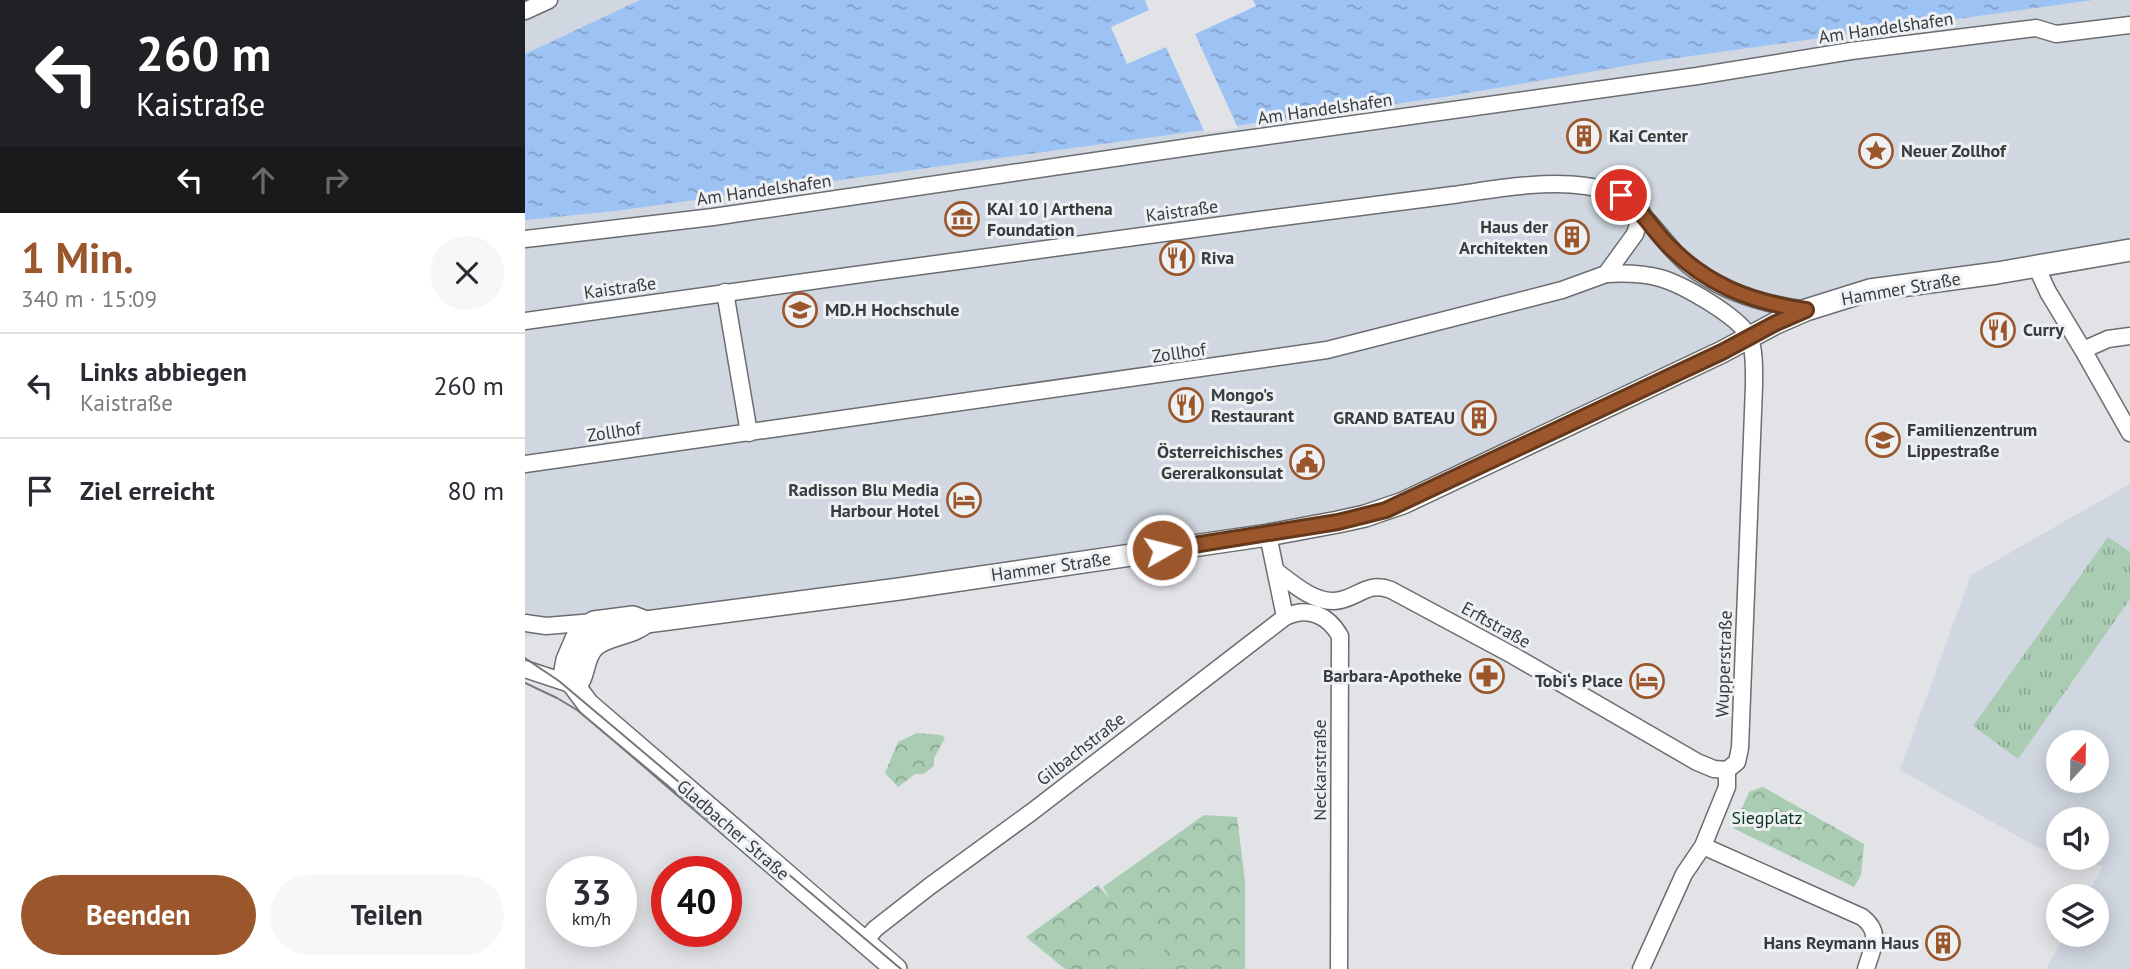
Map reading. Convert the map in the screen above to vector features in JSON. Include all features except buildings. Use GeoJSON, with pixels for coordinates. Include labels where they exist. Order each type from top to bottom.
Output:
{"type":"FeatureCollection","features":[{"type":"Feature","properties":{"kind":"street"},"geometry":{"type":"LineString","coordinates":[[525,11],[549,0]]}},
{"type":"Feature","properties":{"kind":"street","name":"Am Handelshafen"},"geometry":{"type":"LineString","coordinates":[[525,239],[713,218],[1210,144],[1697,76],[1851,51],[2036,28],[2056,34],[2130,25]]}},
{"type":"Feature","properties":{"kind":"street","name":"Kaistraße"},"geometry":{"type":"LineString","coordinates":[[525,321],[1503,188],[1569,185],[1598,187],[1621,195],[1642,212],[1664,241],[1698,273],[1728,289],[1806,310]]}},
{"type":"Feature","properties":{"kind":"street"},"geometry":{"type":"LineString","coordinates":[[1606,274],[1635,234],[1642,212]]}},
{"type":"Feature","properties":{"kind":"street","name":"Hammer Straße"},"geometry":{"type":"LineString","coordinates":[[594,622],[633,617],[646,622],[912,588],[1268,535],[1338,522],[1403,503],[1806,310],[1870,290],[2130,250]]}},
{"type":"Feature","properties":{"kind":"street"},"geometry":{"type":"LineString","coordinates":[[2035,266],[2130,433]]}},
{"type":"Feature","properties":{"kind":"street","name":"Zollhof"},"geometry":{"type":"LineString","coordinates":[[525,464],[1327,350],[1562,290],[1606,274],[1640,274],[1673,283],[1728,314],[1749,337]]}},
{"type":"Feature","properties":{"kind":"street"},"geometry":{"type":"LineString","coordinates":[[725,292],[749,433]]}},
{"type":"Feature","properties":{"kind":"street"},"geometry":{"type":"LineString","coordinates":[[2083,350],[2108,339],[2130,336]]}},
{"type":"Feature","properties":{"kind":"street","name":"Wupperstraße"},"geometry":{"type":"LineString","coordinates":[[1641,969],[1684,874],[1703,846],[1727,787],[1727,770],[1737,762],[1740,748],[1754,386],[1749,337]]}},
{"type":"Feature","properties":{"kind":"street"},"geometry":{"type":"LineString","coordinates":[[1268,535],[1285,617]]}},
{"type":"Feature","properties":{"kind":"street","name":"Erftstraße"},"geometry":{"type":"LineString","coordinates":[[1276,571],[1314,596],[1329,601],[1342,600],[1374,586],[1391,590],[1514,656],[1697,762],[1714,769],[1727,770]]}},
{"type":"Feature","properties":{"kind":"street","name":"Neckarstraße"},"geometry":{"type":"LineString","coordinates":[[1285,617],[1296,612],[1318,615],[1335,627],[1340,636],[1339,969]]}},
{"type":"Feature","properties":{"kind":"street","name":"Gilbachstraße"},"geometry":{"type":"LineString","coordinates":[[864,942],[875,929],[930,886],[1033,811],[1285,617]]}},
{"type":"Feature","properties":{"kind":"street"},"geometry":{"type":"LineString","coordinates":[[525,623],[545,626],[594,622]]}},
{"type":"Feature","properties":{"kind":"street"},"geometry":{"type":"LineString","coordinates":[[576,686],[567,676],[565,664],[576,639],[594,622]]}},
{"type":"Feature","properties":{"kind":"street","name":"Hammer Straße"},"geometry":{"type":"LineString","coordinates":[[576,686],[582,679],[587,656],[594,646],[609,637],[636,630],[646,622]]}},
{"type":"Feature","properties":{"kind":"street"},"geometry":{"type":"LineString","coordinates":[[525,669],[576,686]]}},
{"type":"Feature","properties":{"kind":"street","name":"Gladbacher Straße"},"geometry":{"type":"LineString","coordinates":[[576,686],[596,712],[896,969]]}},
{"type":"Feature","properties":{"kind":"street"},"geometry":{"type":"LineString","coordinates":[[1703,846],[1862,917],[1873,929],[1874,941],[1865,969]]}},
{"type":"Feature","properties":{"kind":"shaded area"},"geometry":{"type":"Polygon","coordinates":[[[525,0],[1612,0],[1648,62],[2094,0],[2130,0],[2130,246],[1868,288],[1380,505],[1232,533],[584,620],[525,638],[525,0]]]}},
{"type":"Feature","properties":{"kind":"shaded area"},"geometry":{"type":"Polygon","coordinates":[[[2130,484],[2130,969],[2046,969],[2058,947],[2109,947],[2109,884],[2093,884],[2101,870],[2109,870],[2109,807],[2046,807],[2046,850],[1900,770],[1971,575],[2130,484]]]}},
{"type":"Feature","properties":{"kind":"green space"},"geometry":{"type":"Polygon","coordinates":[[[2108,537],[2130,552],[2130,599],[2018,759],[1973,726],[2108,537]]]}},
{"type":"Feature","properties":{"kind":"green space"},"geometry":{"type":"Polygon","coordinates":[[[917,733],[941,735],[945,738],[934,758],[934,766],[924,774],[915,774],[898,787],[885,773],[898,742],[917,733]]]}},
{"type":"Feature","properties":{"kind":"green space","name":"Siegplatz"},"geometry":{"type":"Polygon","coordinates":[[[1763,787],[1864,844],[1861,875],[1854,887],[1733,828],[1749,792],[1763,787]]]}},
{"type":"Feature","properties":{"kind":"green space"},"geometry":{"type":"Polygon","coordinates":[[[1204,815],[1237,817],[1245,881],[1245,969],[1065,969],[1026,937],[1098,885],[1110,899],[1103,887],[1204,815]]]}},
{"type":"Feature","properties":{"kind":"green space"},"geometry":{"type":"Polygon","coordinates":[[[1135,940],[1165,943],[1162,969],[1134,968],[1135,940]]]}},
{"type":"Feature","properties":{"kind":"water"},"geometry":{"type":"Polygon","coordinates":[[[640,0],[2094,0],[1648,62],[1444,97],[615,211],[525,220],[525,54],[640,0]]]}},
{"type":"Feature","properties":{"kind":"pier"},"geometry":{"type":"Polygon","coordinates":[[[1145,0],[1253,0],[1256,6],[1195,34],[1238,128],[1205,133],[1166,47],[1127,64],[1111,27],[1149,10],[1145,0]]]}},
{"type":"Feature","properties":{"kind":"tram line"},"geometry":{"type":"LineString","coordinates":[[525,658],[559,681],[901,969]]}},
{"type":"Feature","properties":{"kind":"tram line"},"geometry":{"type":"LineString","coordinates":[[525,683],[577,710],[728,836]]}},
{"type":"Feature","properties":{"kind":"place","name":"Kai Center"},"geometry":{"type":"Point","coordinates":[1584,136]}},
{"type":"Feature","properties":{"kind":"place","name":"Neuer Zollhof"},"geometry":{"type":"Point","coordinates":[1876,151]}},
{"type":"Feature","properties":{"kind":"place","name":"KAI 10 | Arthena Foundation"},"geometry":{"type":"Point","coordinates":[962,219]}},
{"type":"Feature","properties":{"kind":"place","name":"Haus der Architekten"},"geometry":{"type":"Point","coordinates":[1572,237]}},
{"type":"Feature","properties":{"kind":"place","name":"Riva"},"geometry":{"type":"Point","coordinates":[1177,258]}},
{"type":"Feature","properties":{"kind":"place","name":"MD.H Hochschule"},"geometry":{"type":"Point","coordinates":[800,310]}},
{"type":"Feature","properties":{"kind":"place","name":"Curry"},"geometry":{"type":"Point","coordinates":[1998,330]}},
{"type":"Feature","properties":{"kind":"place","name":"Mongo's Restaurant"},"geometry":{"type":"Point","coordinates":[1186,405]}},
{"type":"Feature","properties":{"kind":"place","name":"GRAND BATEAU"},"geometry":{"type":"Point","coordinates":[1479,418]}},
{"type":"Feature","properties":{"kind":"place","name":"Familienzentrum Lippestraße"},"geometry":{"type":"Point","coordinates":[1883,440]}},
{"type":"Feature","properties":{"kind":"place","name":"Österreichisches Gereralkonsulat"},"geometry":{"type":"Point","coordinates":[1307,462]}},
{"type":"Feature","properties":{"kind":"place","name":"Radisson Blu Media Harbour Hotel"},"geometry":{"type":"Point","coordinates":[964,500]}},
{"type":"Feature","properties":{"kind":"place","name":"Barbara-Apotheke"},"geometry":{"type":"Point","coordinates":[1487,676]}},
{"type":"Feature","properties":{"kind":"place","name":"Tobi‘s Place"},"geometry":{"type":"Point","coordinates":[1647,681]}},
{"type":"Feature","properties":{"kind":"place","name":"Hans Reymann Haus"},"geometry":{"type":"Point","coordinates":[1943,943]}},
{"type":"Feature","properties":{"kind":"route"},"geometry":{"type":"LineString","coordinates":[[1162,550],[1268,535],[1386,510],[1806,310],[1728,289],[1698,273],[1664,241],[1642,212],[1621,195]]}}]}
